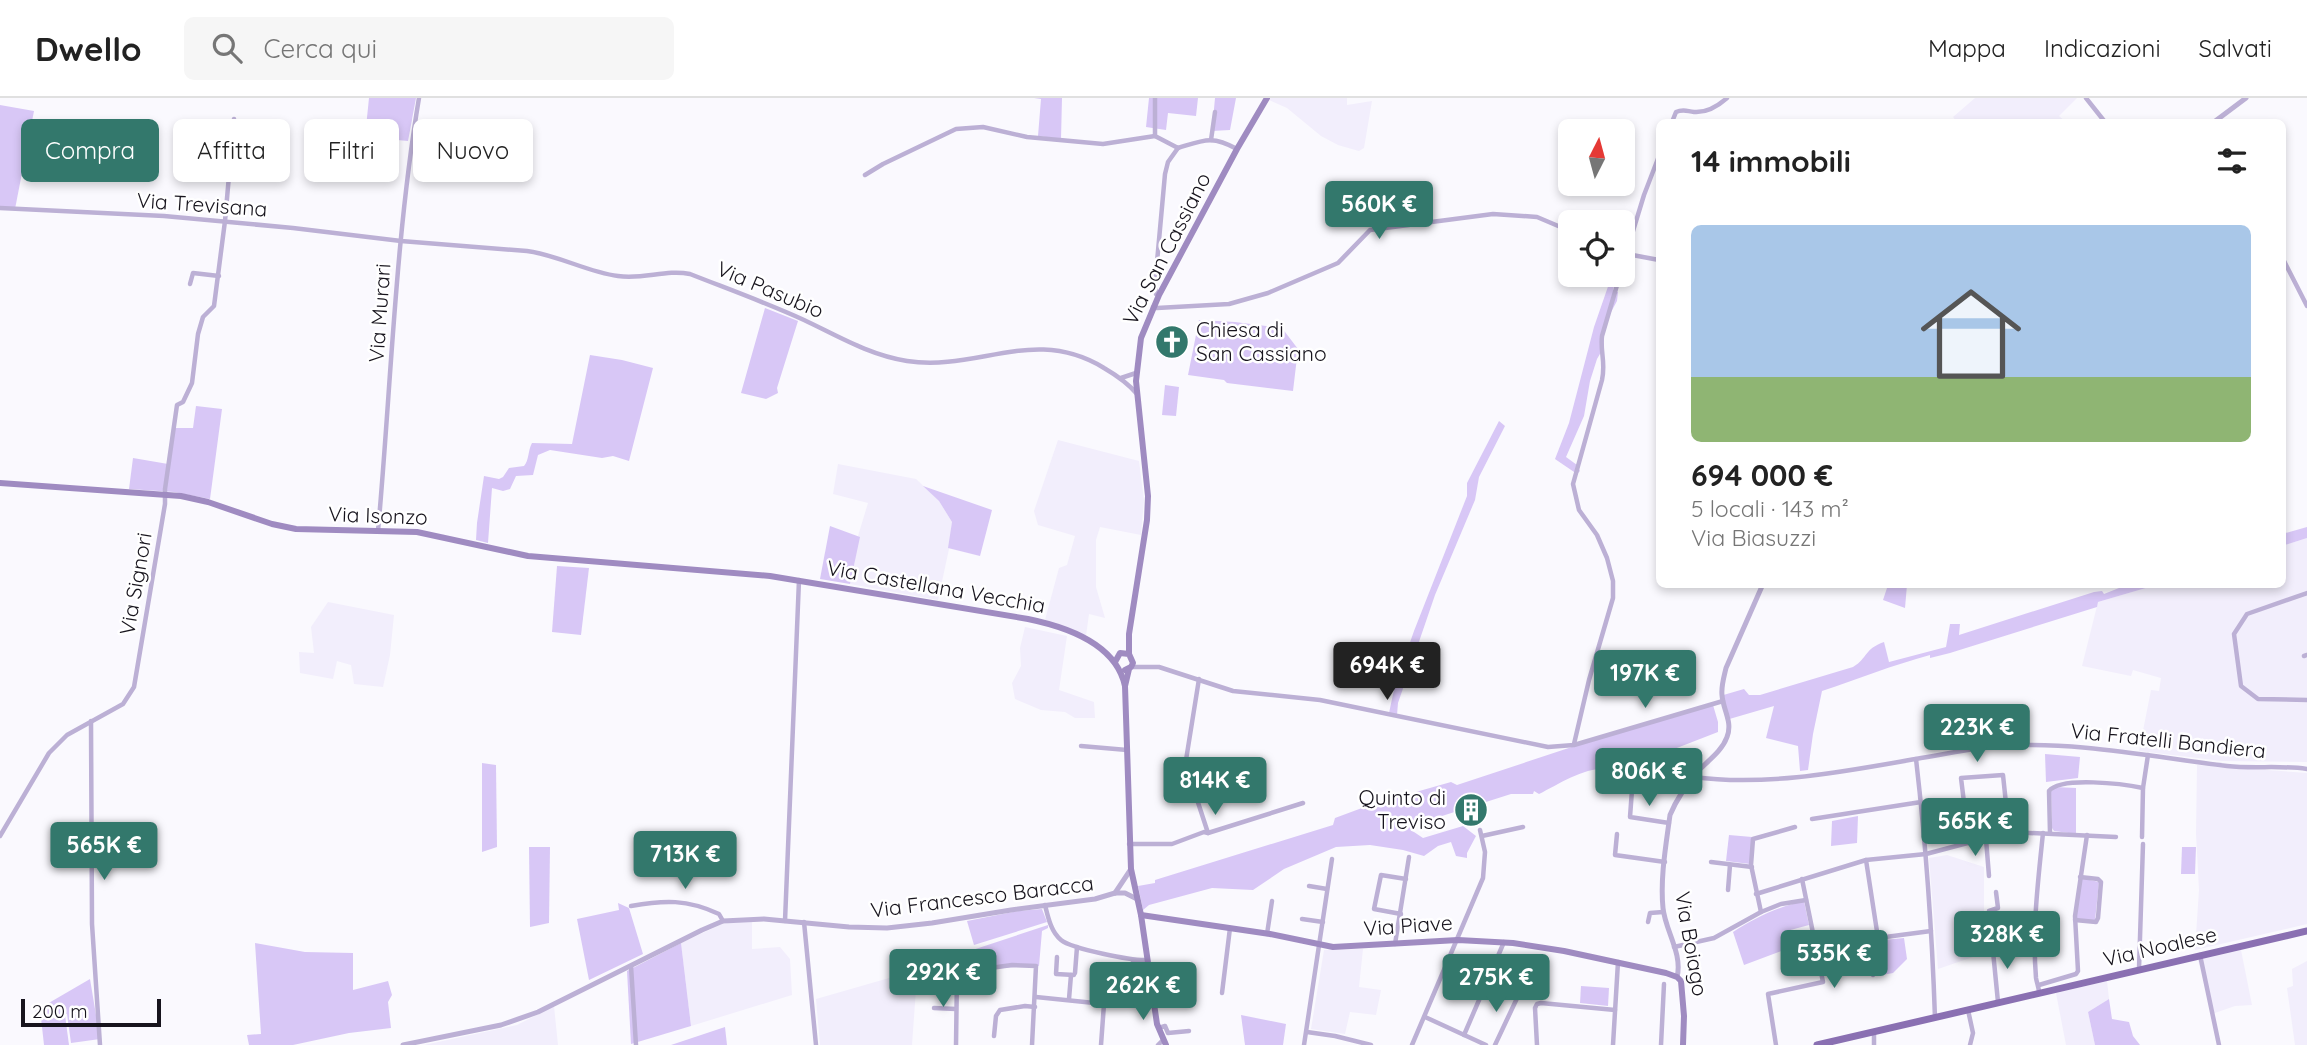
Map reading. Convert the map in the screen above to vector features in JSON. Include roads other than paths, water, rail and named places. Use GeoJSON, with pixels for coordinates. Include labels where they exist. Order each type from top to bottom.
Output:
{"type":"FeatureCollection","features":[{"type":"Feature","properties":{"kind":"main road","name":"Via San Cassiano"},"geometry":{"type":"LineString","coordinates":[[1130,668],[1129,634],[1147,520],[1148,496],[1136,373],[1141,338],[1159,295],[1267,98]]}},
{"type":"Feature","properties":{"kind":"main road","name":"Via Isonzo"},"geometry":{"type":"LineString","coordinates":[[0,482],[165,495],[208,502],[272,524],[296,529],[427,534],[528,556],[756,574],[799,580]]}},
{"type":"Feature","properties":{"kind":"main road","name":"Via Castellana Vecchia"},"geometry":{"type":"LineString","coordinates":[[799,580],[1035,621],[1069,632],[1103,649],[1131,656]]}},
{"type":"Feature","properties":{"kind":"main road","name":"Via San Cassiano"},"geometry":{"type":"LineString","coordinates":[[1115,662],[1129,634]]}},
{"type":"Feature","properties":{"kind":"main road","name":"Via Castellana Vecchia"},"geometry":{"type":"LineString","coordinates":[[1103,649],[1120,669]]}},
{"type":"Feature","properties":{"kind":"main road"},"geometry":{"type":"LineString","coordinates":[[1125,686],[1130,668],[1120,669],[1125,686],[1131,869],[1162,1043]]}},
{"type":"Feature","properties":{"kind":"main road","name":"Via Piave"},"geometry":{"type":"LineString","coordinates":[[1141,915],[1320,945],[1352,947],[1458,940],[1504,942],[1545,947],[1677,976]]}},
{"type":"Feature","properties":{"kind":"main road","name":"Via Noalese"},"geometry":{"type":"LineString","coordinates":[[1817,1045],[1998,1003],[2039,989],[2139,970],[2307,930]]}},
{"type":"Feature","properties":{"kind":"main road","name":"Via Boiago"},"geometry":{"type":"LineString","coordinates":[[1677,976],[1681,981],[1684,1005],[1683,1045]]}},
{"type":"Feature","properties":{"kind":"street","name":"Via Murari"},"geometry":{"type":"LineString","coordinates":[[378,531],[401,241],[409,157],[419,98]]}},
{"type":"Feature","properties":{"kind":"street"},"geometry":{"type":"LineString","coordinates":[[1155,136],[1156,98]]}},
{"type":"Feature","properties":{"kind":"street"},"geometry":{"type":"LineString","coordinates":[[1673,119],[1676,112],[1682,110],[1697,113],[1718,107],[1727,98]]}},
{"type":"Feature","properties":{"kind":"street"},"geometry":{"type":"LineString","coordinates":[[2086,98],[2103,119]]}},
{"type":"Feature","properties":{"kind":"street"},"geometry":{"type":"LineString","coordinates":[[2218,119],[2246,98]]}},
{"type":"Feature","properties":{"kind":"street"},"geometry":{"type":"LineString","coordinates":[[1211,140],[1215,113]]}},
{"type":"Feature","properties":{"kind":"street"},"geometry":{"type":"LineString","coordinates":[[865,176],[883,164],[956,129],[983,127],[1027,137],[1103,144],[1155,136],[1178,148]]}},
{"type":"Feature","properties":{"kind":"street"},"geometry":{"type":"LineString","coordinates":[[1159,295],[1156,294],[1155,284],[1168,162],[1178,148],[1211,140],[1222,141],[1237,149]]}},
{"type":"Feature","properties":{"kind":"street"},"geometry":{"type":"LineString","coordinates":[[1635,221],[1656,164]]}},
{"type":"Feature","properties":{"kind":"street","name":"Via Signori"},"geometry":{"type":"LineString","coordinates":[[0,836],[49,752],[67,735],[123,704],[134,687],[177,405],[183,402],[192,383],[198,334],[203,317],[214,306],[228,182]]}},
{"type":"Feature","properties":{"kind":"street","name":"Via Trevisana"},"geometry":{"type":"LineString","coordinates":[[0,208],[225,221],[401,241]]}},
{"type":"Feature","properties":{"kind":"street"},"geometry":{"type":"LineString","coordinates":[[1153,307],[1229,304],[1268,293],[1338,263],[1370,230],[1493,214],[1536,217],[1558,226]]}},
{"type":"Feature","properties":{"kind":"street","name":"Via Pasubio"},"geometry":{"type":"LineString","coordinates":[[401,241],[541,253],[617,276],[646,277],[670,272],[690,274],[802,319],[867,351],[911,362],[974,359],[1034,348],[1073,353],[1120,378],[1137,394]]}},
{"type":"Feature","properties":{"kind":"street"},"geometry":{"type":"LineString","coordinates":[[1635,255],[1656,259]]}},
{"type":"Feature","properties":{"kind":"street"},"geometry":{"type":"LineString","coordinates":[[2286,265],[2307,306]]}},
{"type":"Feature","properties":{"kind":"street"},"geometry":{"type":"LineString","coordinates":[[190,284],[192,273],[219,276]]}},
{"type":"Feature","properties":{"kind":"street"},"geometry":{"type":"LineString","coordinates":[[1574,744],[1613,598],[1613,581],[1607,558],[1597,535],[1579,510],[1573,484],[1604,372],[1602,336],[1616,287]]}},
{"type":"Feature","properties":{"kind":"street"},"geometry":{"type":"LineString","coordinates":[[1120,378],[1136,373]]}},
{"type":"Feature","properties":{"kind":"street"},"geometry":{"type":"LineString","coordinates":[[785,921],[799,580]]}},
{"type":"Feature","properties":{"kind":"street","name":"Via Boiago"},"geometry":{"type":"LineString","coordinates":[[1677,976],[1679,970],[1674,947],[1663,912],[1669,823],[1676,802],[1693,777],[1721,747],[1728,734],[1729,724],[1723,701],[1726,668],[1761,588]]}},
{"type":"Feature","properties":{"kind":"street"},"geometry":{"type":"LineString","coordinates":[[2307,593],[2247,614],[2234,634],[2241,687],[2258,699],[2307,700]]}},
{"type":"Feature","properties":{"kind":"street"},"geometry":{"type":"LineString","coordinates":[[1131,656],[1149,665],[1233,691],[1320,701],[1548,747],[1574,744],[1723,701]]}},
{"type":"Feature","properties":{"kind":"street"},"geometry":{"type":"LineString","coordinates":[[1130,668],[1149,665]]}},
{"type":"Feature","properties":{"kind":"street"},"geometry":{"type":"LineString","coordinates":[[1199,679],[1186,760],[1208,833]]}},
{"type":"Feature","properties":{"kind":"street"},"geometry":{"type":"LineString","coordinates":[[91,720],[92,924],[100,1045]]}},
{"type":"Feature","properties":{"kind":"street","name":"Via Fratelli Bandiera"},"geometry":{"type":"LineString","coordinates":[[1693,777],[1776,780],[1964,750],[2025,745],[2096,749],[2233,766],[2307,769]]}},
{"type":"Feature","properties":{"kind":"street"},"geometry":{"type":"LineString","coordinates":[[1081,747],[1127,750]]}},
{"type":"Feature","properties":{"kind":"street"},"geometry":{"type":"LineString","coordinates":[[2142,837],[2143,788],[2148,755]]}},
{"type":"Feature","properties":{"kind":"street"},"geometry":{"type":"LineString","coordinates":[[1916,759],[1926,854],[1935,1018]]}},
{"type":"Feature","properties":{"kind":"street"},"geometry":{"type":"LineString","coordinates":[[1969,843],[1961,778],[2003,775],[2009,832]]}},
{"type":"Feature","properties":{"kind":"street"},"geometry":{"type":"LineString","coordinates":[[2087,835],[2075,920],[2077,973],[2039,989],[2036,981],[2035,937],[2038,879],[2046,833],[2049,791],[2053,786],[2072,783],[2143,788]]}},
{"type":"Feature","properties":{"kind":"street"},"geometry":{"type":"LineString","coordinates":[[1632,790],[1630,817],[1669,823]]}},
{"type":"Feature","properties":{"kind":"street"},"geometry":{"type":"LineString","coordinates":[[1812,819],[1921,802]]}},
{"type":"Feature","properties":{"kind":"street"},"geometry":{"type":"LineString","coordinates":[[1129,844],[1164,845],[1303,803]]}},
{"type":"Feature","properties":{"kind":"street"},"geometry":{"type":"LineString","coordinates":[[1412,1045],[1483,878],[1485,852],[1481,833],[1523,827]]}},
{"type":"Feature","properties":{"kind":"street"},"geometry":{"type":"LineString","coordinates":[[1761,912],[1752,867],[1753,839],[1796,827]]}},
{"type":"Feature","properties":{"kind":"street"},"geometry":{"type":"LineString","coordinates":[[1756,894],[1866,860],[1926,854],[2009,832],[2116,837]]}},
{"type":"Feature","properties":{"kind":"street"},"geometry":{"type":"LineString","coordinates":[[1617,834],[1615,855],[1665,862]]}},
{"type":"Feature","properties":{"kind":"street"},"geometry":{"type":"LineString","coordinates":[[1986,839],[1989,876]]}},
{"type":"Feature","properties":{"kind":"street"},"geometry":{"type":"LineString","coordinates":[[2139,970],[2143,844]]}},
{"type":"Feature","properties":{"kind":"street"},"geometry":{"type":"LineString","coordinates":[[1395,944],[1409,857]]}},
{"type":"Feature","properties":{"kind":"street"},"geometry":{"type":"LineString","coordinates":[[1304,1045],[1332,859]]}},
{"type":"Feature","properties":{"kind":"street"},"geometry":{"type":"LineString","coordinates":[[1866,860],[1878,938]]}},
{"type":"Feature","properties":{"kind":"street"},"geometry":{"type":"LineString","coordinates":[[1711,862],[1752,867]]}},
{"type":"Feature","properties":{"kind":"street"},"geometry":{"type":"LineString","coordinates":[[1728,890],[1730,865]]}},
{"type":"Feature","properties":{"kind":"street","name":"Via Francesco Baracca"},"geometry":{"type":"LineString","coordinates":[[1115,893],[1131,869]]}},
{"type":"Feature","properties":{"kind":"street"},"geometry":{"type":"LineString","coordinates":[[1401,914],[1374,909],[1381,875],[1406,879]]}},
{"type":"Feature","properties":{"kind":"street"},"geometry":{"type":"LineString","coordinates":[[2075,920],[2096,922],[2098,918],[2101,882],[2098,879],[2080,877]]}},
{"type":"Feature","properties":{"kind":"street"},"geometry":{"type":"LineString","coordinates":[[1776,1045],[1767,995],[1823,982],[1802,879]]}},
{"type":"Feature","properties":{"kind":"street","name":"Via Francesco Baracca"},"geometry":{"type":"LineString","coordinates":[[1121,886],[1135,887]]}},
{"type":"Feature","properties":{"kind":"street"},"geometry":{"type":"LineString","coordinates":[[1309,886],[1327,889]]}},
{"type":"Feature","properties":{"kind":"street","name":"Via Francesco Baracca"},"geometry":{"type":"LineString","coordinates":[[1125,893],[1135,887]]}},
{"type":"Feature","properties":{"kind":"street"},"geometry":{"type":"LineString","coordinates":[[1996,892],[1998,908],[1989,911],[1998,1003]]}},
{"type":"Feature","properties":{"kind":"street","name":"Via Francesco Baracca"},"geometry":{"type":"LineString","coordinates":[[402,1045],[501,1025],[538,1012],[723,921],[764,919],[864,928],[906,927],[1045,905],[1095,900],[1115,893],[1125,893],[1137,900]]}},
{"type":"Feature","properties":{"kind":"street"},"geometry":{"type":"LineString","coordinates":[[631,906],[662,900],[695,905],[719,914],[723,921]]}},
{"type":"Feature","properties":{"kind":"street"},"geometry":{"type":"LineString","coordinates":[[1674,947],[1723,935],[1761,912],[1781,904],[1806,900]]}},
{"type":"Feature","properties":{"kind":"street"},"geometry":{"type":"LineString","coordinates":[[1267,934],[1272,901]]}},
{"type":"Feature","properties":{"kind":"street"},"geometry":{"type":"LineString","coordinates":[[1045,905],[1055,934],[1063,942],[1132,960],[1147,960]]}},
{"type":"Feature","properties":{"kind":"street"},"geometry":{"type":"LineString","coordinates":[[1648,922],[1650,913],[1663,912]]}},
{"type":"Feature","properties":{"kind":"street"},"geometry":{"type":"LineString","coordinates":[[1302,919],[1323,922]]}},
{"type":"Feature","properties":{"kind":"street"},"geometry":{"type":"LineString","coordinates":[[804,922],[816,1045]]}},
{"type":"Feature","properties":{"kind":"street"},"geometry":{"type":"LineString","coordinates":[[1222,993],[1230,928]]}},
{"type":"Feature","properties":{"kind":"street"},"geometry":{"type":"LineString","coordinates":[[1873,975],[1869,945],[1871,941],[1931,931]]}},
{"type":"Feature","properties":{"kind":"street"},"geometry":{"type":"LineString","coordinates":[[1464,1035],[1504,942]]}},
{"type":"Feature","properties":{"kind":"street"},"geometry":{"type":"LineString","coordinates":[[1069,999],[1077,947]]}},
{"type":"Feature","properties":{"kind":"street"},"geometry":{"type":"LineString","coordinates":[[2200,955],[2219,1045]]}},
{"type":"Feature","properties":{"kind":"street"},"geometry":{"type":"LineString","coordinates":[[1057,957],[1056,974],[1073,974]]}},
{"type":"Feature","properties":{"kind":"street"},"geometry":{"type":"LineString","coordinates":[[1132,960],[1149,973]]}},
{"type":"Feature","properties":{"kind":"street"},"geometry":{"type":"LineString","coordinates":[[1613,1045],[1618,962]]}},
{"type":"Feature","properties":{"kind":"street"},"geometry":{"type":"LineString","coordinates":[[917,978],[1012,965],[1037,966],[1032,1045]]}},
{"type":"Feature","properties":{"kind":"street"},"geometry":{"type":"LineString","coordinates":[[631,966],[636,1045]]}},
{"type":"Feature","properties":{"kind":"street"},"geometry":{"type":"LineString","coordinates":[[956,1045],[957,974]]}},
{"type":"Feature","properties":{"kind":"street"},"geometry":{"type":"LineString","coordinates":[[1488,979],[1519,994],[1495,1045]]}},
{"type":"Feature","properties":{"kind":"street"},"geometry":{"type":"LineString","coordinates":[[1661,1045],[1664,984]]}},
{"type":"Feature","properties":{"kind":"street"},"geometry":{"type":"LineString","coordinates":[[1101,1045],[1104,1004],[1111,996],[1121,995]]}},
{"type":"Feature","properties":{"kind":"street"},"geometry":{"type":"LineString","coordinates":[[1036,997],[1104,1004]]}},
{"type":"Feature","properties":{"kind":"street"},"geometry":{"type":"LineString","coordinates":[[1537,1045],[1537,1004],[1615,1010]]}},
{"type":"Feature","properties":{"kind":"street"},"geometry":{"type":"LineString","coordinates":[[994,1036],[996,1016],[1000,1010],[1035,1007]]}},
{"type":"Feature","properties":{"kind":"street"},"geometry":{"type":"LineString","coordinates":[[934,1008],[956,1009]]}},
{"type":"Feature","properties":{"kind":"street"},"geometry":{"type":"LineString","coordinates":[[1968,1010],[1973,1032],[1970,1045]]}},
{"type":"Feature","properties":{"kind":"street"},"geometry":{"type":"LineString","coordinates":[[1425,1017],[1486,1045]]}},
{"type":"Feature","properties":{"kind":"street"},"geometry":{"type":"LineString","coordinates":[[1158,1028],[1165,1026],[1168,1033],[1189,1031]]}},
{"type":"Feature","properties":{"kind":"street"},"geometry":{"type":"LineString","coordinates":[[1306,1031],[1371,1045]]}},
{"type":"Feature","properties":{"kind":"street"},"geometry":{"type":"LineString","coordinates":[[1874,1032],[1874,1045]]}},
{"type":"Feature","properties":{"kind":"street"},"geometry":{"type":"LineString","coordinates":[[1333,1045],[1335,1036]]}},
{"type":"Feature","properties":{"kind":"place","name":"Chiesa di San Cassiano"},"geometry":{"type":"Point","coordinates":[1172,342]}},
{"type":"Feature","properties":{"kind":"place","name":"Quinto di Treviso"},"geometry":{"type":"Point","coordinates":[1471,810]}}]}
